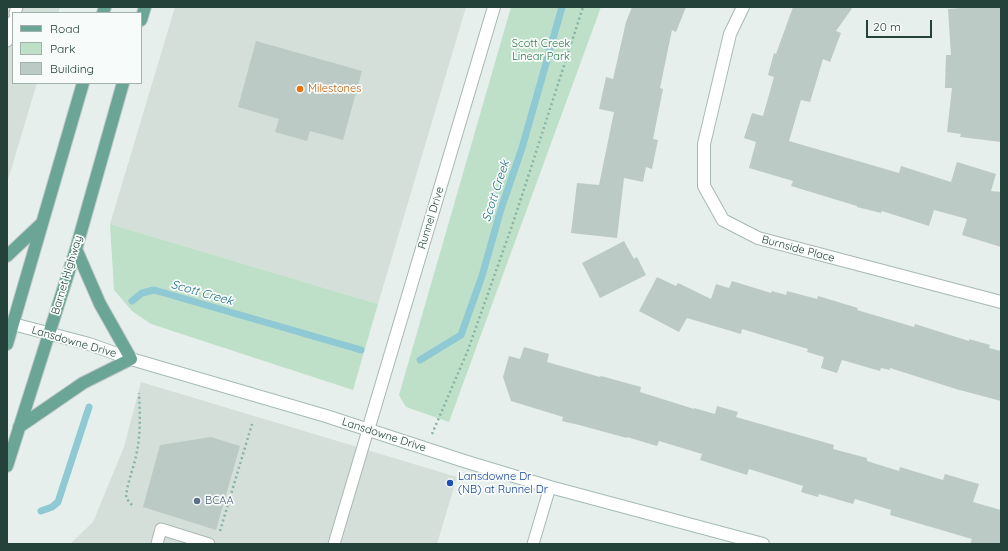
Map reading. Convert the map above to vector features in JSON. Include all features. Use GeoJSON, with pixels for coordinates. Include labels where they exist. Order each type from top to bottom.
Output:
{"type":"FeatureCollection","features":[{"type":"Feature","properties":{"kind":"main road"},"geometry":{"type":"LineString","coordinates":[[142,17],[145,7]]}},
{"type":"Feature","properties":{"kind":"main road"},"geometry":{"type":"LineString","coordinates":[[7,344],[10,323],[43,222],[83,84]]}},
{"type":"Feature","properties":{"kind":"main road","name":"Barnet Highway"},"geometry":{"type":"LineString","coordinates":[[7,466],[76,249],[123,84]]}},
{"type":"Feature","properties":{"kind":"main road"},"geometry":{"type":"LineString","coordinates":[[7,256],[43,222]]}},
{"type":"Feature","properties":{"kind":"main road"},"geometry":{"type":"LineString","coordinates":[[19,428],[83,383],[131,358],[100,304],[76,249]]}},
{"type":"Feature","properties":{"kind":"street","name":"Runnel Drive"},"geometry":{"type":"LineString","coordinates":[[368,430],[494,7]]}},
{"type":"Feature","properties":{"kind":"street","name":"Burnside Place"},"geometry":{"type":"LineString","coordinates":[[743,7],[730,34],[704,144],[704,186],[723,220],[758,238],[1001,302]]}},
{"type":"Feature","properties":{"kind":"street","name":"Lansdowne Drive"},"geometry":{"type":"LineString","coordinates":[[10,323],[89,344],[326,416],[426,449],[550,487],[763,544]]}},
{"type":"Feature","properties":{"kind":"lane"},"geometry":{"type":"LineString","coordinates":[[7,41],[12,24]]}},
{"type":"Feature","properties":{"kind":"lane"},"geometry":{"type":"LineString","coordinates":[[334,544],[368,430]]}},
{"type":"Feature","properties":{"kind":"lane"},"geometry":{"type":"LineString","coordinates":[[533,544],[550,487]]}},
{"type":"Feature","properties":{"kind":"lane"},"geometry":{"type":"LineString","coordinates":[[157,544],[162,530],[209,544]]}},
{"type":"Feature","properties":{"kind":"path"},"geometry":{"type":"LineString","coordinates":[[426,449],[468,350],[512,227],[582,7]]}},
{"type":"Feature","properties":{"kind":"path"},"geometry":{"type":"LineString","coordinates":[[132,505],[126,498],[127,485],[138,448],[141,418],[138,393]]}},
{"type":"Feature","properties":{"kind":"path"},"geometry":{"type":"LineString","coordinates":[[220,531],[252,424]]}},
{"type":"Feature","properties":{"kind":"shaded area"},"geometry":{"type":"Polygon","coordinates":[[[7,7],[60,7],[58,12],[12,12],[12,84],[37,84],[7,183],[7,7]]]}},
{"type":"Feature","properties":{"kind":"shaded area"},"geometry":{"type":"Polygon","coordinates":[[[175,7],[466,7],[378,304],[110,224],[175,7]]]}},
{"type":"Feature","properties":{"kind":"shaded area"},"geometry":{"type":"Polygon","coordinates":[[[141,382],[457,477],[437,544],[70,544],[93,522],[124,447],[141,382]]]}},
{"type":"Feature","properties":{"kind":"green space","name":"Scott Creek Linear Park"},"geometry":{"type":"Polygon","coordinates":[[[511,7],[601,7],[449,422],[406,407],[399,395],[511,7]]]}},
{"type":"Feature","properties":{"kind":"green space"},"geometry":{"type":"Polygon","coordinates":[[[110,224],[378,304],[353,390],[151,324],[132,311],[114,290],[110,224]]]}},
{"type":"Feature","properties":{"kind":"building"},"geometry":{"type":"Polygon","coordinates":[[[632,7],[686,7],[676,32],[672,30],[660,88],[663,89],[653,139],[658,140],[652,169],[646,167],[643,182],[624,178],[617,238],[571,233],[577,183],[599,185],[614,112],[599,109],[606,77],[613,79],[626,22],[632,7]]]}},
{"type":"Feature","properties":{"kind":"building"},"geometry":{"type":"Polygon","coordinates":[[[793,7],[853,7],[836,31],[841,33],[830,62],[823,59],[810,102],[801,100],[789,141],[899,173],[901,166],[951,182],[957,162],[996,174],[991,191],[1001,192],[1001,247],[962,235],[967,219],[934,210],[929,226],[882,211],[881,213],[857,207],[791,186],[793,181],[749,168],[756,142],[744,138],[752,113],[763,116],[774,77],[768,75],[774,53],[776,54],[793,7]]]}},
{"type":"Feature","properties":{"kind":"building"},"geometry":{"type":"Polygon","coordinates":[[[1000,7],[1001,142],[960,137],[961,134],[947,132],[952,88],[945,88],[946,55],[951,55],[948,9],[1000,7]]]}},
{"type":"Feature","properties":{"kind":"building","name":"Milestones"},"geometry":{"type":"Polygon","coordinates":[[[256,41],[362,71],[343,140],[310,131],[307,141],[275,132],[279,119],[238,107],[256,41]]]}},
{"type":"Feature","properties":{"kind":"building"},"geometry":{"type":"Polygon","coordinates":[[[624,241],[634,259],[637,257],[646,275],[600,298],[582,263],[624,241]]]}},
{"type":"Feature","properties":{"kind":"building"},"geometry":{"type":"Polygon","coordinates":[[[657,277],[676,286],[678,283],[711,299],[716,284],[729,288],[732,281],[771,293],[772,291],[786,295],[787,291],[817,299],[818,296],[858,308],[857,310],[914,327],[915,324],[969,341],[969,339],[990,345],[989,348],[1001,351],[1001,401],[956,389],[890,368],[890,370],[881,368],[880,371],[842,360],[837,373],[821,368],[824,357],[807,352],[808,349],[742,329],[741,334],[687,318],[679,332],[639,311],[657,277]]]}},
{"type":"Feature","properties":{"kind":"building"},"geometry":{"type":"Polygon","coordinates":[[[524,347],[549,354],[547,362],[641,387],[640,392],[694,409],[715,414],[717,406],[738,412],[736,417],[834,445],[833,449],[867,458],[867,461],[899,471],[900,467],[943,480],[945,474],[979,484],[973,502],[1001,510],[1001,544],[970,544],[972,539],[890,515],[891,510],[855,499],[853,504],[819,494],[818,497],[801,492],[803,486],[749,469],[747,475],[700,460],[702,454],[659,441],[657,446],[562,421],[563,417],[511,401],[503,377],[509,356],[520,359],[524,347]]]}},
{"type":"Feature","properties":{"kind":"building"},"geometry":{"type":"Polygon","coordinates":[[[211,437],[240,446],[216,530],[143,507],[160,445],[211,437]]]}},
{"type":"Feature","properties":{"kind":"waterway","name":"Scott Creek"},"geometry":{"type":"LineString","coordinates":[[420,360],[461,335],[482,276],[501,209],[522,148],[562,7]]}},
{"type":"Feature","properties":{"kind":"waterway","name":"Scott Creek"},"geometry":{"type":"LineString","coordinates":[[132,301],[142,293],[154,290],[361,350]]}},
{"type":"Feature","properties":{"kind":"waterway","name":"Scott Creek"},"geometry":{"type":"LineString","coordinates":[[41,511],[52,507],[58,502],[89,407]]}},
{"type":"Feature","properties":{"kind":"place","name":"Milestones"},"geometry":{"type":"Point","coordinates":[300,89]}},
{"type":"Feature","properties":{"kind":"place","name":"Lansdowne Dr (NB) at Runnel Dr"},"geometry":{"type":"Point","coordinates":[450,483]}},
{"type":"Feature","properties":{"kind":"place","name":"BCAA"},"geometry":{"type":"Point","coordinates":[197,501]}}]}
